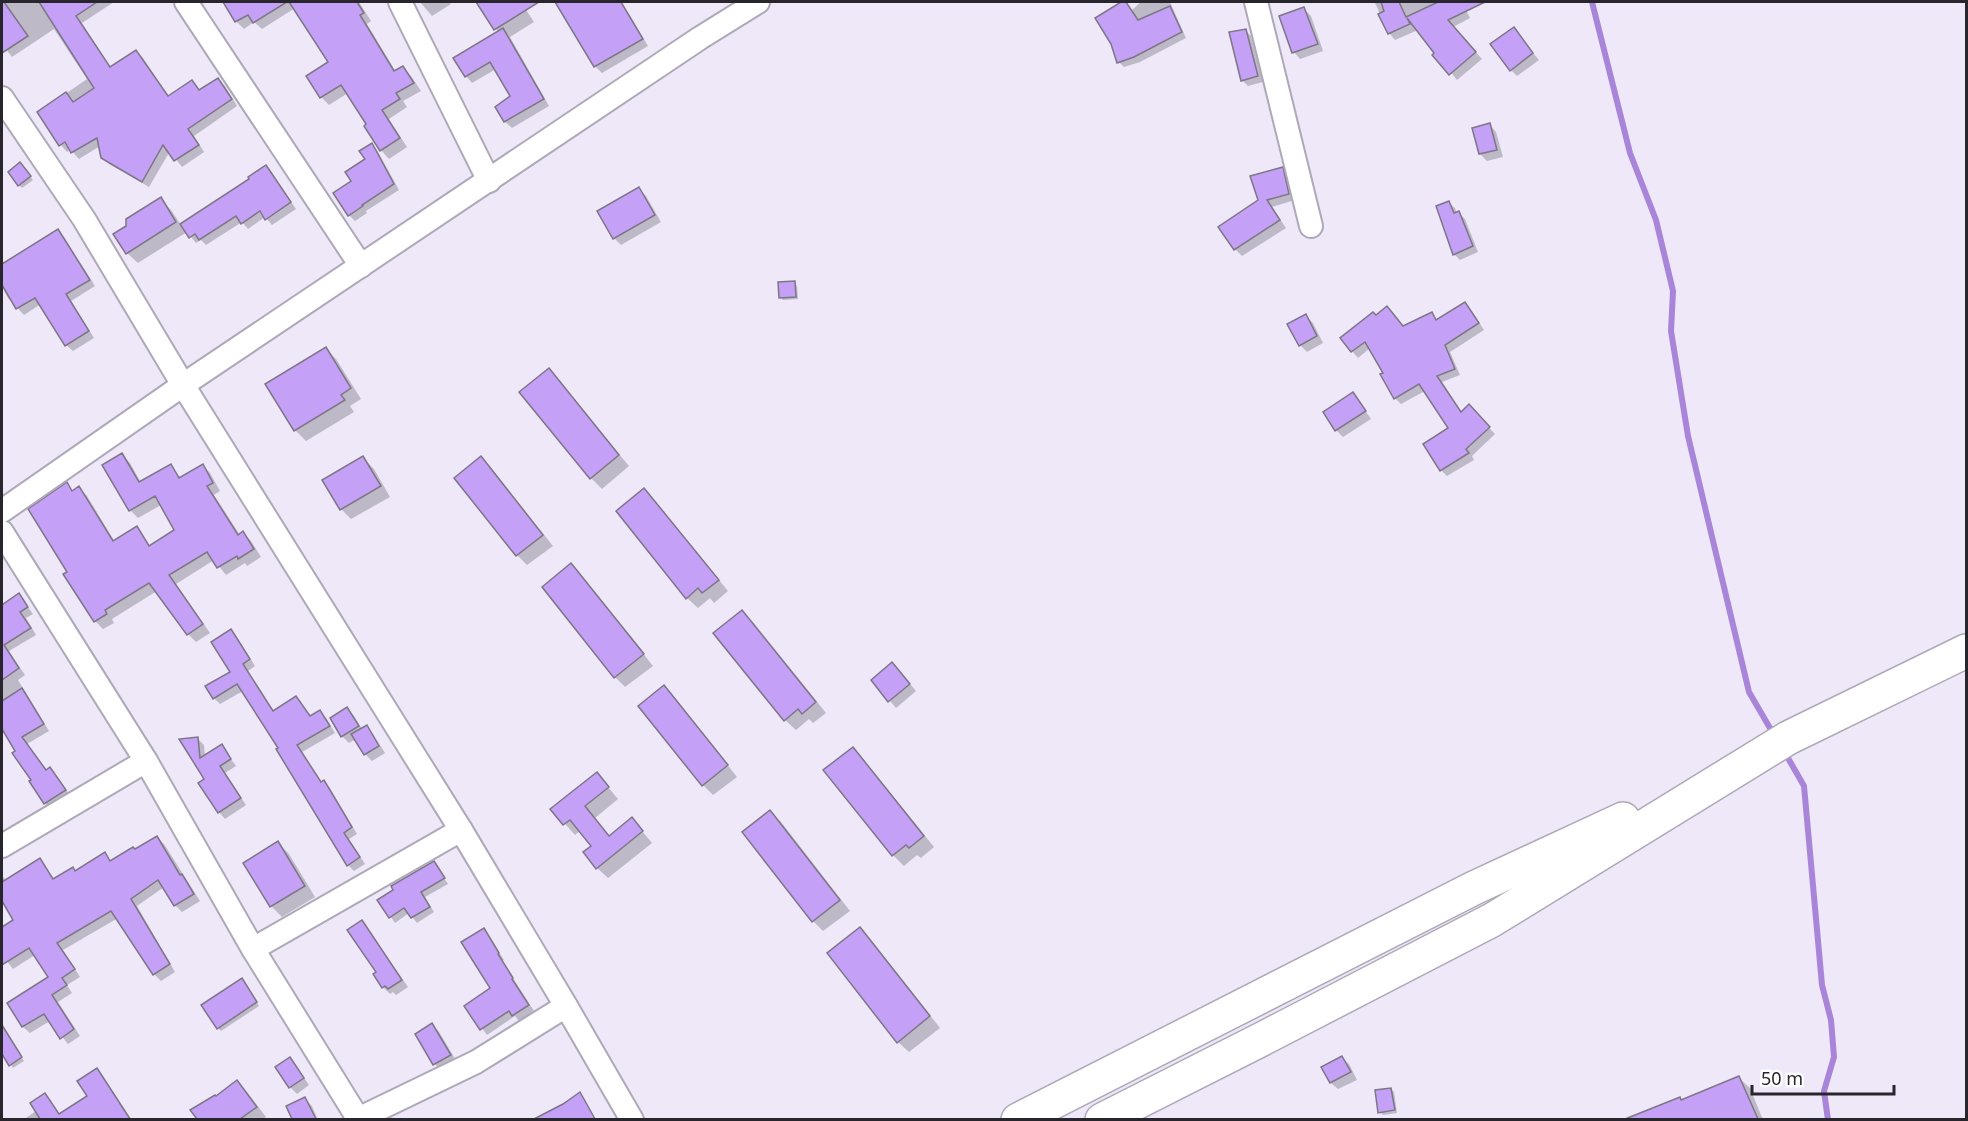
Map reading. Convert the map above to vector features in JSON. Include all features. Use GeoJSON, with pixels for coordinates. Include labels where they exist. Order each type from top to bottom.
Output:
{"type":"FeatureCollection","features":[{"type":"Feature","properties":{"kind":"highway"},"geometry":{"type":"LineString","coordinates":[[1018,1119],[1474,888],[1779,744],[1966,651]]}},
{"type":"Feature","properties":{"kind":"highway"},"geometry":{"type":"LineString","coordinates":[[1102,1119],[1492,920],[1779,744]]}},
{"type":"Feature","properties":{"kind":"street"},"geometry":{"type":"LineString","coordinates":[[186,2],[361,266]]}},
{"type":"Feature","properties":{"kind":"street"},"geometry":{"type":"LineString","coordinates":[[400,2],[489,181]]}},
{"type":"Feature","properties":{"kind":"street"},"geometry":{"type":"LineString","coordinates":[[2,511],[361,266],[700,38],[758,2]]}},
{"type":"Feature","properties":{"kind":"street"},"geometry":{"type":"LineString","coordinates":[[1256,2],[1311,226]]}},
{"type":"Feature","properties":{"kind":"street"},"geometry":{"type":"LineString","coordinates":[[2,98],[84,219],[183,386],[461,830],[632,1119]]}},
{"type":"Feature","properties":{"kind":"street"},"geometry":{"type":"LineString","coordinates":[[2,531],[146,761],[253,949],[358,1119],[476,1062],[566,1006]]}},
{"type":"Feature","properties":{"kind":"street"},"geometry":{"type":"LineString","coordinates":[[2,846],[146,761]]}},
{"type":"Feature","properties":{"kind":"street"},"geometry":{"type":"LineString","coordinates":[[253,949],[461,830]]}},
{"type":"Feature","properties":{"kind":"building"},"geometry":{"type":"Polygon","coordinates":[[[2,2],[28,36],[2,53],[2,2]]]}},
{"type":"Feature","properties":{"kind":"building"},"geometry":{"type":"Polygon","coordinates":[[[39,2],[97,2],[76,16],[110,67],[136,50],[168,96],[192,80],[199,90],[218,78],[232,99],[188,129],[199,145],[174,161],[163,145],[142,182],[101,158],[97,138],[71,153],[65,142],[59,146],[37,112],[66,92],[73,102],[94,88],[39,2]]]}},
{"type":"Feature","properties":{"kind":"building"},"geometry":{"type":"Polygon","coordinates":[[[223,2],[287,2],[253,23],[248,15],[235,22],[223,2]]]}},
{"type":"Feature","properties":{"kind":"building"},"geometry":{"type":"Polygon","coordinates":[[[289,2],[357,2],[364,13],[360,15],[394,71],[403,66],[414,83],[396,93],[400,99],[382,110],[400,138],[380,151],[341,85],[320,98],[306,76],[328,62],[289,2]]]}},
{"type":"Feature","properties":{"kind":"building"},"geometry":{"type":"Polygon","coordinates":[[[476,2],[539,2],[494,30],[476,2]]]}},
{"type":"Feature","properties":{"kind":"building"},"geometry":{"type":"Polygon","coordinates":[[[555,2],[621,2],[643,39],[594,67],[555,2]]]}},
{"type":"Feature","properties":{"kind":"building"},"geometry":{"type":"Polygon","coordinates":[[[1121,2],[1126,2],[1138,20],[1170,6],[1182,32],[1134,57],[1117,63],[1111,44],[1095,18],[1121,2]]]}},
{"type":"Feature","properties":{"kind":"building"},"geometry":{"type":"Polygon","coordinates":[[[1381,2],[1399,2],[1406,17],[1438,2],[1485,2],[1448,20],[1476,52],[1449,75],[1432,55],[1434,53],[1407,18],[1410,24],[1388,34],[1378,14],[1384,11],[1381,2]]]}},
{"type":"Feature","properties":{"kind":"building"},"geometry":{"type":"Polygon","coordinates":[[[1304,7],[1318,44],[1292,53],[1279,16],[1304,7]]]}},
{"type":"Feature","properties":{"kind":"building"},"geometry":{"type":"Polygon","coordinates":[[[1514,27],[1533,53],[1510,71],[1490,44],[1514,27]]]}},
{"type":"Feature","properties":{"kind":"building"},"geometry":{"type":"Polygon","coordinates":[[[503,28],[544,99],[504,122],[495,107],[510,96],[490,62],[465,77],[453,58],[503,28]]]}},
{"type":"Feature","properties":{"kind":"building"},"geometry":{"type":"Polygon","coordinates":[[[1246,29],[1258,76],[1241,81],[1229,32],[1246,29]]]}},
{"type":"Feature","properties":{"kind":"building"},"geometry":{"type":"Polygon","coordinates":[[[1490,123],[1497,150],[1479,154],[1472,128],[1490,123]]]}},
{"type":"Feature","properties":{"kind":"building"},"geometry":{"type":"Polygon","coordinates":[[[372,143],[394,184],[348,216],[333,193],[351,181],[345,172],[365,159],[359,151],[372,143]]]}},
{"type":"Feature","properties":{"kind":"building"},"geometry":{"type":"Polygon","coordinates":[[[20,162],[31,176],[18,186],[8,172],[20,162]]]}},
{"type":"Feature","properties":{"kind":"building"},"geometry":{"type":"Polygon","coordinates":[[[266,165],[291,202],[265,220],[260,211],[241,224],[236,216],[199,240],[195,234],[189,238],[180,224],[249,179],[248,177],[266,165]]]}},
{"type":"Feature","properties":{"kind":"building"},"geometry":{"type":"Polygon","coordinates":[[[1283,167],[1289,194],[1267,200],[1280,220],[1234,250],[1218,227],[1258,200],[1250,176],[1283,167]]]}},
{"type":"Feature","properties":{"kind":"building"},"geometry":{"type":"Polygon","coordinates":[[[639,187],[655,215],[613,239],[597,211],[639,187]]]}},
{"type":"Feature","properties":{"kind":"building"},"geometry":{"type":"Polygon","coordinates":[[[161,197],[176,222],[126,254],[113,234],[126,226],[126,219],[161,197]]]}},
{"type":"Feature","properties":{"kind":"building"},"geometry":{"type":"Polygon","coordinates":[[[1449,201],[1454,213],[1459,211],[1473,246],[1453,255],[1436,206],[1449,201]]]}},
{"type":"Feature","properties":{"kind":"building"},"geometry":{"type":"Polygon","coordinates":[[[58,229],[90,280],[66,294],[89,331],[65,346],[35,298],[16,309],[2,285],[2,264],[58,229]]]}},
{"type":"Feature","properties":{"kind":"building"},"geometry":{"type":"Polygon","coordinates":[[[795,281],[796,297],[779,298],[778,282],[795,281]]]}},
{"type":"Feature","properties":{"kind":"building"},"geometry":{"type":"Polygon","coordinates":[[[1465,302],[1479,323],[1445,345],[1455,369],[1437,376],[1461,412],[1469,404],[1490,427],[1466,449],[1469,453],[1440,471],[1423,444],[1448,428],[1419,384],[1394,399],[1380,374],[1383,373],[1365,342],[1351,352],[1340,338],[1373,312],[1376,315],[1387,306],[1403,326],[1432,312],[1436,320],[1465,302]]]}},
{"type":"Feature","properties":{"kind":"building"},"geometry":{"type":"Polygon","coordinates":[[[1306,314],[1317,336],[1299,346],[1287,324],[1306,314]]]}},
{"type":"Feature","properties":{"kind":"building"},"geometry":{"type":"Polygon","coordinates":[[[326,347],[351,388],[341,395],[345,400],[294,431],[265,384],[326,347]]]}},
{"type":"Feature","properties":{"kind":"building"},"geometry":{"type":"Polygon","coordinates":[[[549,368],[619,455],[590,479],[519,392],[549,368]]]}},
{"type":"Feature","properties":{"kind":"building"},"geometry":{"type":"Polygon","coordinates":[[[1353,392],[1366,411],[1335,431],[1323,412],[1353,392]]]}},
{"type":"Feature","properties":{"kind":"building"},"geometry":{"type":"Polygon","coordinates":[[[122,453],[139,482],[171,464],[179,478],[203,464],[213,483],[207,486],[238,535],[243,531],[254,549],[217,568],[207,552],[169,575],[203,624],[187,635],[149,583],[105,610],[107,614],[94,622],[63,574],[67,572],[28,509],[67,482],[72,491],[79,486],[113,541],[137,526],[149,546],[174,530],[155,496],[129,511],[102,465],[122,453]]]}},
{"type":"Feature","properties":{"kind":"building"},"geometry":{"type":"Polygon","coordinates":[[[363,456],[381,486],[340,510],[322,480],[363,456]]]}},
{"type":"Feature","properties":{"kind":"building"},"geometry":{"type":"Polygon","coordinates":[[[481,456],[543,535],[516,556],[454,478],[481,456]]]}},
{"type":"Feature","properties":{"kind":"building"},"geometry":{"type":"Polygon","coordinates":[[[644,488],[719,580],[702,593],[698,588],[686,599],[616,511],[644,488]]]}},
{"type":"Feature","properties":{"kind":"building"},"geometry":{"type":"Polygon","coordinates":[[[571,563],[644,654],[614,678],[542,587],[571,563]]]}},
{"type":"Feature","properties":{"kind":"building"},"geometry":{"type":"Polygon","coordinates":[[[19,593],[28,607],[20,612],[31,628],[4,645],[19,668],[2,680],[2,605],[19,593]]]}},
{"type":"Feature","properties":{"kind":"building"},"geometry":{"type":"Polygon","coordinates":[[[742,610],[816,702],[802,714],[798,709],[784,721],[713,633],[742,610]]]}},
{"type":"Feature","properties":{"kind":"building"},"geometry":{"type":"Polygon","coordinates":[[[231,629],[250,659],[243,664],[273,711],[296,696],[310,716],[320,710],[330,726],[297,745],[321,782],[324,780],[352,827],[344,833],[360,857],[347,866],[276,749],[278,748],[237,684],[213,699],[205,686],[230,672],[211,642],[231,629]]]}},
{"type":"Feature","properties":{"kind":"building"},"geometry":{"type":"Polygon","coordinates":[[[892,662],[910,684],[888,702],[871,680],[892,662]]]}},
{"type":"Feature","properties":{"kind":"building"},"geometry":{"type":"Polygon","coordinates":[[[664,685],[728,765],[702,786],[638,706],[664,685]]]}},
{"type":"Feature","properties":{"kind":"building"},"geometry":{"type":"Polygon","coordinates":[[[22,688],[44,724],[22,737],[46,770],[50,767],[66,790],[44,804],[12,753],[15,751],[2,729],[2,701],[22,688]]]}},
{"type":"Feature","properties":{"kind":"building"},"geometry":{"type":"Polygon","coordinates":[[[347,707],[359,726],[341,737],[330,718],[347,707]]]}},
{"type":"Feature","properties":{"kind":"building"},"geometry":{"type":"Polygon","coordinates":[[[367,725],[379,746],[364,755],[351,734],[367,725]]]}},
{"type":"Feature","properties":{"kind":"building"},"geometry":{"type":"Polygon","coordinates":[[[198,737],[200,758],[222,744],[231,759],[220,766],[241,798],[218,813],[198,783],[204,779],[179,739],[198,737]]]}},
{"type":"Feature","properties":{"kind":"building"},"geometry":{"type":"Polygon","coordinates":[[[853,747],[924,836],[909,848],[906,845],[892,856],[823,770],[853,747]]]}},
{"type":"Feature","properties":{"kind":"building"},"geometry":{"type":"Polygon","coordinates":[[[597,772],[609,787],[585,806],[609,836],[632,817],[643,831],[596,869],[583,852],[591,846],[570,820],[563,825],[550,809],[597,772]]]}},
{"type":"Feature","properties":{"kind":"building"},"geometry":{"type":"Polygon","coordinates":[[[770,810],[840,900],[812,922],[742,832],[770,810]]]}},
{"type":"Feature","properties":{"kind":"building"},"geometry":{"type":"Polygon","coordinates":[[[157,836],[194,894],[174,906],[158,880],[131,899],[170,964],[153,975],[111,911],[57,943],[75,969],[62,978],[67,985],[52,995],[74,1029],[60,1039],[44,1014],[22,1027],[7,1003],[48,977],[29,948],[2,965],[2,927],[13,920],[2,901],[2,882],[40,858],[53,879],[73,867],[75,871],[105,852],[110,861],[157,836]]]}},
{"type":"Feature","properties":{"kind":"building"},"geometry":{"type":"Polygon","coordinates":[[[278,841],[305,886],[270,907],[243,863],[278,841]]]}},
{"type":"Feature","properties":{"kind":"building"},"geometry":{"type":"Polygon","coordinates":[[[434,861],[445,878],[421,892],[430,907],[411,918],[404,908],[389,918],[377,900],[393,890],[391,886],[434,861]]]}},
{"type":"Feature","properties":{"kind":"building"},"geometry":{"type":"Polygon","coordinates":[[[362,920],[402,980],[388,989],[385,986],[382,988],[373,974],[376,972],[347,930],[362,920]]]}},
{"type":"Feature","properties":{"kind":"building"},"geometry":{"type":"Polygon","coordinates":[[[860,927],[930,1016],[897,1043],[827,953],[860,927]]]}},
{"type":"Feature","properties":{"kind":"building"},"geometry":{"type":"Polygon","coordinates":[[[484,928],[529,1005],[512,1016],[509,1011],[480,1030],[464,1006],[490,988],[461,942],[484,928]]]}},
{"type":"Feature","properties":{"kind":"building"},"geometry":{"type":"Polygon","coordinates":[[[242,978],[257,1002],[217,1029],[201,1005],[242,978]]]}},
{"type":"Feature","properties":{"kind":"building"},"geometry":{"type":"Polygon","coordinates":[[[432,1023],[451,1055],[433,1065],[415,1034],[432,1023]]]}},
{"type":"Feature","properties":{"kind":"building"},"geometry":{"type":"Polygon","coordinates":[[[2,1025],[22,1057],[9,1066],[2,1054],[2,1025]]]}},
{"type":"Feature","properties":{"kind":"building"},"geometry":{"type":"Polygon","coordinates":[[[1342,1056],[1351,1072],[1330,1083],[1321,1067],[1342,1056]]]}},
{"type":"Feature","properties":{"kind":"building"},"geometry":{"type":"Polygon","coordinates":[[[290,1057],[304,1078],[289,1088],[275,1067],[290,1057]]]}},
{"type":"Feature","properties":{"kind":"building"},"geometry":{"type":"Polygon","coordinates":[[[97,1068],[130,1119],[40,1119],[30,1103],[45,1093],[59,1114],[87,1096],[77,1081],[97,1068]]]}},
{"type":"Feature","properties":{"kind":"building"},"geometry":{"type":"Polygon","coordinates":[[[1739,1076],[1758,1119],[1625,1119],[1680,1097],[1681,1100],[1739,1076]]]}},
{"type":"Feature","properties":{"kind":"building"},"geometry":{"type":"Polygon","coordinates":[[[237,1080],[257,1107],[240,1119],[197,1119],[190,1110],[216,1096],[237,1080]]]}},
{"type":"Feature","properties":{"kind":"building"},"geometry":{"type":"Polygon","coordinates":[[[1391,1088],[1395,1110],[1378,1113],[1375,1090],[1391,1088]]]}},
{"type":"Feature","properties":{"kind":"building"},"geometry":{"type":"Polygon","coordinates":[[[580,1092],[595,1119],[534,1119],[563,1104],[580,1092]]]}},
{"type":"Feature","properties":{"kind":"building"},"geometry":{"type":"Polygon","coordinates":[[[305,1097],[316,1119],[292,1119],[286,1106],[305,1097]]]}},
{"type":"Feature","properties":{"kind":"waterway"},"geometry":{"type":"LineString","coordinates":[[1592,2],[1630,153],[1656,220],[1673,291],[1671,331],[1688,436],[1749,692],[1774,735]]}},
{"type":"Feature","properties":{"kind":"waterway"},"geometry":{"type":"LineString","coordinates":[[1784,751],[1804,786],[1822,985],[1831,1020],[1834,1057],[1824,1091],[1828,1120]]}}]}
